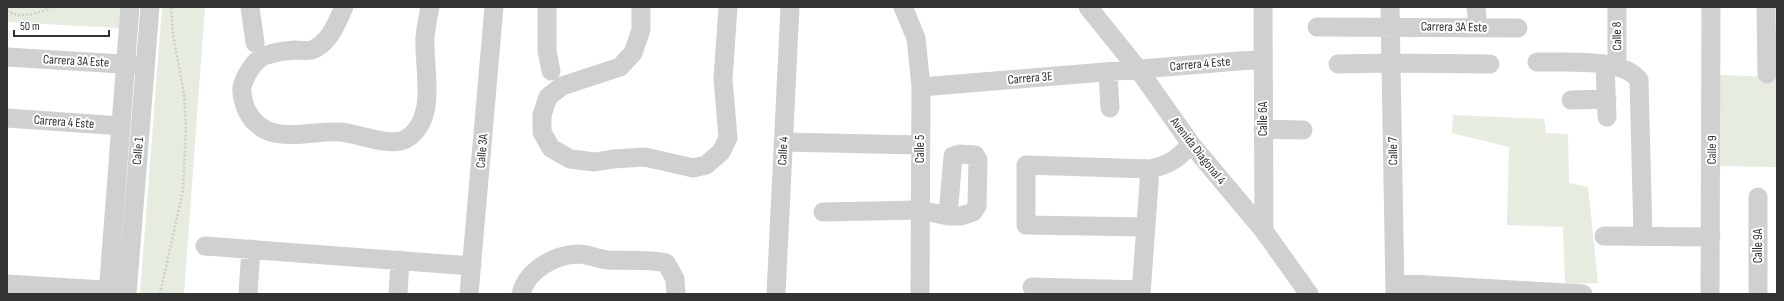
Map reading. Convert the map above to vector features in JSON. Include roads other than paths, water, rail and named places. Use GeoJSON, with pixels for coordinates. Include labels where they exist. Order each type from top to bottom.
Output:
{"type":"FeatureCollection","features":[{"type":"Feature","properties":{"kind":"street","name":"Calle 1"},"geometry":{"type":"LineString","coordinates":[[108,292],[130,7]]}},
{"type":"Feature","properties":{"kind":"street","name":"Calle 1"},"geometry":{"type":"LineString","coordinates":[[127,293],[150,7]]}},
{"type":"Feature","properties":{"kind":"street"},"geometry":{"type":"LineString","coordinates":[[250,7],[255,42]]}},
{"type":"Feature","properties":{"kind":"street"},"geometry":{"type":"LineString","coordinates":[[344,7],[328,38],[312,50],[278,52],[261,57],[248,73],[242,88],[245,107],[251,118],[264,130],[279,135],[341,132],[390,141],[405,140],[420,127],[426,106],[427,69],[425,38],[430,7]]}},
{"type":"Feature","properties":{"kind":"street","name":"Calle 3A"},"geometry":{"type":"LineString","coordinates":[[469,294],[494,7]]}},
{"type":"Feature","properties":{"kind":"street"},"geometry":{"type":"LineString","coordinates":[[547,7],[547,51],[551,71]]}},
{"type":"Feature","properties":{"kind":"street"},"geometry":{"type":"LineString","coordinates":[[640,7],[641,30],[633,53],[620,67],[562,86],[548,97],[542,115],[542,132],[551,148],[570,159],[595,162],[613,158],[645,157],[693,168],[706,165],[721,152],[728,138],[723,79],[728,7]]}},
{"type":"Feature","properties":{"kind":"street","name":"Calle 4"},"geometry":{"type":"LineString","coordinates":[[776,294],[790,7]]}},
{"type":"Feature","properties":{"kind":"street","name":"Calle 5"},"geometry":{"type":"LineString","coordinates":[[903,7],[916,38],[921,87],[920,294]]}},
{"type":"Feature","properties":{"kind":"street","name":"Avenida Diagonal 4"},"geometry":{"type":"LineString","coordinates":[[1088,7],[1138,69],[1191,144],[1264,231],[1309,294]]}},
{"type":"Feature","properties":{"kind":"street","name":"Calle 6A"},"geometry":{"type":"LineString","coordinates":[[1263,7],[1264,231]]}},
{"type":"Feature","properties":{"kind":"street","name":"Calle 8"},"geometry":{"type":"LineString","coordinates":[[1570,100],[1607,108],[1617,7]]}},
{"type":"Feature","properties":{"kind":"street","name":"Calle 9"},"geometry":{"type":"LineString","coordinates":[[1710,294],[1711,7]]}},
{"type":"Feature","properties":{"kind":"street"},"geometry":{"type":"LineString","coordinates":[[1766,7],[1767,74]]}},
{"type":"Feature","properties":{"kind":"street"},"geometry":{"type":"LineString","coordinates":[[1317,27],[1391,17],[1480,14]]}},
{"type":"Feature","properties":{"kind":"street","name":"Carrera 3A Este"},"geometry":{"type":"LineString","coordinates":[[1391,17],[1401,26],[1518,28]]}},
{"type":"Feature","properties":{"kind":"street","name":"Calle 7"},"geometry":{"type":"LineString","coordinates":[[1391,17],[1395,289]]}},
{"type":"Feature","properties":{"kind":"street","name":"Carrera 3A Este"},"geometry":{"type":"LineString","coordinates":[[7,57],[145,66]]}},
{"type":"Feature","properties":{"kind":"street","name":"Carrera 4 Este"},"geometry":{"type":"LineString","coordinates":[[1138,69],[1263,59]]}},
{"type":"Feature","properties":{"kind":"street"},"geometry":{"type":"LineString","coordinates":[[1537,62],[1611,65],[1634,73],[1639,80],[1643,236]]}},
{"type":"Feature","properties":{"kind":"street"},"geometry":{"type":"LineString","coordinates":[[1338,64],[1490,64]]}},
{"type":"Feature","properties":{"kind":"street","name":"Carrera 3E"},"geometry":{"type":"LineString","coordinates":[[921,87],[1138,69]]}},
{"type":"Feature","properties":{"kind":"street"},"geometry":{"type":"LineString","coordinates":[[1108,72],[1110,108]]}},
{"type":"Feature","properties":{"kind":"street","name":"Carrera 4 Este"},"geometry":{"type":"LineString","coordinates":[[7,118],[121,126]]}},
{"type":"Feature","properties":{"kind":"street"},"geometry":{"type":"LineString","coordinates":[[1263,129],[1303,130]]}},
{"type":"Feature","properties":{"kind":"street"},"geometry":{"type":"LineString","coordinates":[[783,142],[920,145]]}},
{"type":"Feature","properties":{"kind":"street"},"geometry":{"type":"LineString","coordinates":[[1145,227],[1026,225],[1026,165],[1150,169],[1163,166],[1179,158],[1191,144]]}},
{"type":"Feature","properties":{"kind":"street"},"geometry":{"type":"LineString","coordinates":[[1032,287],[1141,292],[1150,169]]}},
{"type":"Feature","properties":{"kind":"street","name":"Calle 9A"},"geometry":{"type":"LineString","coordinates":[[1758,197],[1758,294]]}},
{"type":"Feature","properties":{"kind":"street"},"geometry":{"type":"LineString","coordinates":[[823,212],[920,210],[948,216]]}},
{"type":"Feature","properties":{"kind":"street"},"geometry":{"type":"LineString","coordinates":[[1604,236],[1711,237]]}},
{"type":"Feature","properties":{"kind":"street"},"geometry":{"type":"LineString","coordinates":[[205,246],[472,266]]}},
{"type":"Feature","properties":{"kind":"street"},"geometry":{"type":"LineString","coordinates":[[248,294],[251,249]]}},
{"type":"Feature","properties":{"kind":"street"},"geometry":{"type":"LineString","coordinates":[[522,294],[523,288],[533,272],[550,261],[579,254],[609,260],[653,260],[666,263],[675,279],[676,294]]}},
{"type":"Feature","properties":{"kind":"street"},"geometry":{"type":"LineString","coordinates":[[398,294],[400,260]]}},
{"type":"Feature","properties":{"kind":"street"},"geometry":{"type":"LineString","coordinates":[[7,284],[127,293]]}},
{"type":"Feature","properties":{"kind":"street"},"geometry":{"type":"LineString","coordinates":[[1395,289],[1583,294]]}}]}
